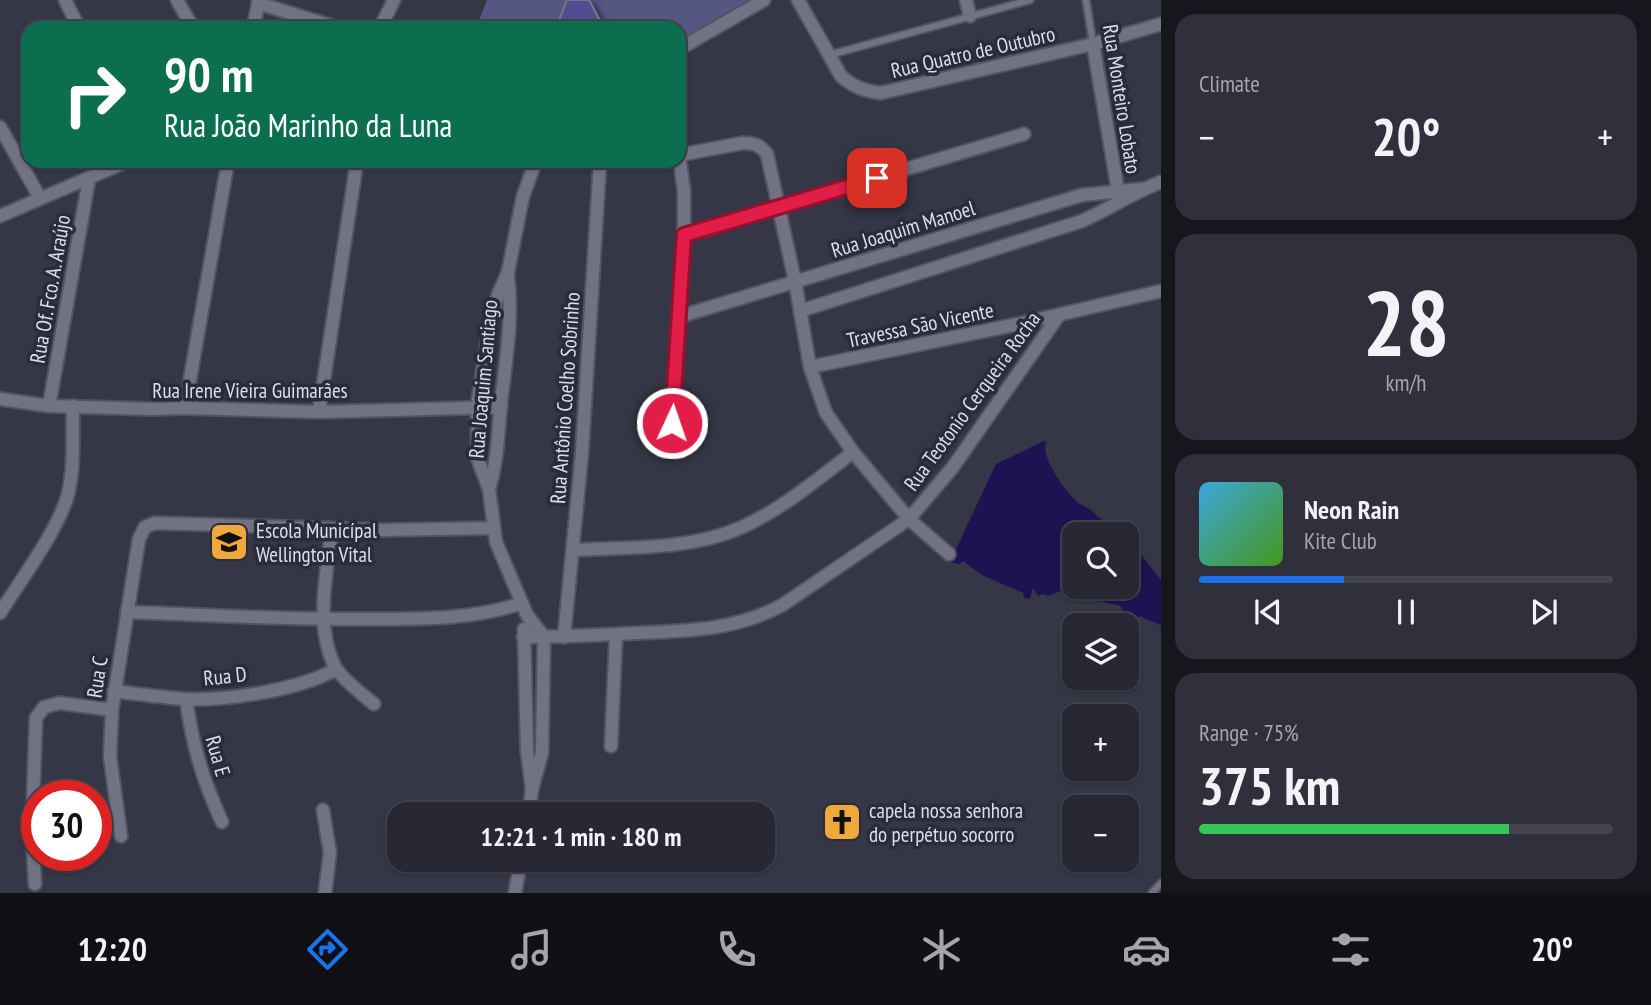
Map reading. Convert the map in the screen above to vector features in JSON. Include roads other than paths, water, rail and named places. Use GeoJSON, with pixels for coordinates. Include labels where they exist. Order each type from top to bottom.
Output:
{"type":"FeatureCollection","features":[{"type":"Feature","properties":{"kind":"street"},"geometry":{"type":"LineString","coordinates":[[65,0],[76,21]]}},
{"type":"Feature","properties":{"kind":"street"},"geometry":{"type":"LineString","coordinates":[[177,0],[189,21]]}},
{"type":"Feature","properties":{"kind":"street"},"geometry":{"type":"LineString","coordinates":[[384,21],[394,0]]}},
{"type":"Feature","properties":{"kind":"street"},"geometry":{"type":"LineString","coordinates":[[686,45],[764,0]]}},
{"type":"Feature","properties":{"kind":"street","name":"Rua Quatro de Outubro"},"geometry":{"type":"LineString","coordinates":[[799,0],[841,76],[864,91],[881,93],[1093,44],[1161,24]]}},
{"type":"Feature","properties":{"kind":"street"},"geometry":{"type":"LineString","coordinates":[[966,0],[970,16]]}},
{"type":"Feature","properties":{"kind":"street"},"geometry":{"type":"LineString","coordinates":[[255,21],[259,2],[317,21]]}},
{"type":"Feature","properties":{"kind":"street","name":"Rua Monteiro Lobato"},"geometry":{"type":"LineString","coordinates":[[1093,44],[1119,197]]}},
{"type":"Feature","properties":{"kind":"street"},"geometry":{"type":"LineString","coordinates":[[0,127],[21,164]]}},
{"type":"Feature","properties":{"kind":"street"},"geometry":{"type":"LineString","coordinates":[[684,235],[1024,134]]}},
{"type":"Feature","properties":{"kind":"street"},"geometry":{"type":"LineString","coordinates":[[686,154],[743,143],[761,146],[767,153],[795,281],[810,367],[826,413],[853,452],[909,519],[949,554]]}},
{"type":"Feature","properties":{"kind":"street"},"geometry":{"type":"LineString","coordinates":[[23,168],[40,198]]}},
{"type":"Feature","properties":{"kind":"street"},"geometry":{"type":"LineString","coordinates":[[0,216],[113,168]]}},
{"type":"Feature","properties":{"kind":"street"},"geometry":{"type":"LineString","coordinates":[[185,408],[227,168]]}},
{"type":"Feature","properties":{"kind":"street"},"geometry":{"type":"LineString","coordinates":[[319,411],[356,168]]}},
{"type":"Feature","properties":{"kind":"street","name":"Rua Joaquim Santiago"},"geometry":{"type":"LineString","coordinates":[[533,168],[523,196],[508,272],[490,324],[477,406],[478,460],[489,489],[493,527],[500,552],[524,609],[544,637]]}},
{"type":"Feature","properties":{"kind":"street","name":"Rua Antônio Coelho Sobrinho"},"geometry":{"type":"LineString","coordinates":[[564,638],[574,550],[600,168]]}},
{"type":"Feature","properties":{"kind":"street"},"geometry":{"type":"LineString","coordinates":[[671,449],[684,235],[682,168]]}},
{"type":"Feature","properties":{"kind":"street","name":"Rua Of. Fco. A. Araújo"},"geometry":{"type":"LineString","coordinates":[[49,405],[89,179]]}},
{"type":"Feature","properties":{"kind":"street","name":"Rua Joaquim Manoel"},"geometry":{"type":"LineString","coordinates":[[800,311],[1082,221],[1119,197],[1161,182]]}},
{"type":"Feature","properties":{"kind":"street","name":"Rua Joaquim Manoel"},"geometry":{"type":"LineString","coordinates":[[678,317],[1082,195],[1119,197]]}},
{"type":"Feature","properties":{"kind":"street","name":"Rua Joaquim Santiago"},"geometry":{"type":"LineString","coordinates":[[489,489],[497,455],[510,313],[508,272]]}},
{"type":"Feature","properties":{"kind":"street","name":"Travessa São Vicente"},"geometry":{"type":"LineString","coordinates":[[810,367],[1161,291]]}},
{"type":"Feature","properties":{"kind":"street","name":"Rua Teotonio Cerqueira Rocha"},"geometry":{"type":"LineString","coordinates":[[523,637],[564,638],[715,628],[765,615],[784,604],[909,519],[953,467],[1059,315]]}},
{"type":"Feature","properties":{"kind":"street","name":"Rua Irene Vieira Guimarães"},"geometry":{"type":"LineString","coordinates":[[0,399],[49,405],[152,409],[319,411],[501,407]]}},
{"type":"Feature","properties":{"kind":"street"},"geometry":{"type":"LineString","coordinates":[[0,613],[54,525],[67,497],[71,480],[73,406]]}},
{"type":"Feature","properties":{"kind":"street"},"geometry":{"type":"LineString","coordinates":[[574,550],[653,546],[707,538],[740,528],[784,502],[853,452]]}},
{"type":"Feature","properties":{"kind":"street","name":"Rua C"},"geometry":{"type":"LineString","coordinates":[[121,836],[110,757],[112,710],[139,539],[145,527],[155,523],[332,529]]}},
{"type":"Feature","properties":{"kind":"street"},"geometry":{"type":"LineString","coordinates":[[374,705],[336,669],[323,620],[332,529],[493,527]]}},
{"type":"Feature","properties":{"kind":"street"},"geometry":{"type":"LineString","coordinates":[[127,612],[323,620],[429,619],[524,609],[527,751],[532,789]]}},
{"type":"Feature","properties":{"kind":"street"},"geometry":{"type":"LineString","coordinates":[[611,746],[616,635]]}},
{"type":"Feature","properties":{"kind":"street"},"geometry":{"type":"LineString","coordinates":[[530,802],[542,753],[544,637]]}},
{"type":"Feature","properties":{"kind":"street","name":"Rua D"},"geometry":{"type":"LineString","coordinates":[[114,691],[186,699],[242,695],[311,681],[336,669]]}},
{"type":"Feature","properties":{"kind":"street","name":"Rua E"},"geometry":{"type":"LineString","coordinates":[[186,699],[192,738],[203,779],[222,822]]}},
{"type":"Feature","properties":{"kind":"street"},"geometry":{"type":"LineString","coordinates":[[35,884],[32,828],[36,718],[44,707],[60,703],[112,710]]}},
{"type":"Feature","properties":{"kind":"street"},"geometry":{"type":"LineString","coordinates":[[323,810],[330,853],[326,893]]}},
{"type":"Feature","properties":{"kind":"street"},"geometry":{"type":"LineString","coordinates":[[515,893],[519,872]]}},
{"type":"Feature","properties":{"kind":"lane"},"geometry":{"type":"LineString","coordinates":[[829,55],[1030,0]]}},
{"type":"Feature","properties":{"kind":"lane","name":"Rua Monteiro Lobato"},"geometry":{"type":"LineString","coordinates":[[1086,0],[1093,44]]}},
{"type":"Feature","properties":{"kind":"lane"},"geometry":{"type":"LineString","coordinates":[[1152,893],[1161,883]]}},
{"type":"Feature","properties":{"kind":"place","name":"Escola Municípal Wellington Vital"},"geometry":{"type":"Point","coordinates":[229,542]}},
{"type":"Feature","properties":{"kind":"place","name":"capela nossa senhora do perpétuo socorro"},"geometry":{"type":"Point","coordinates":[842,822]}}]}
